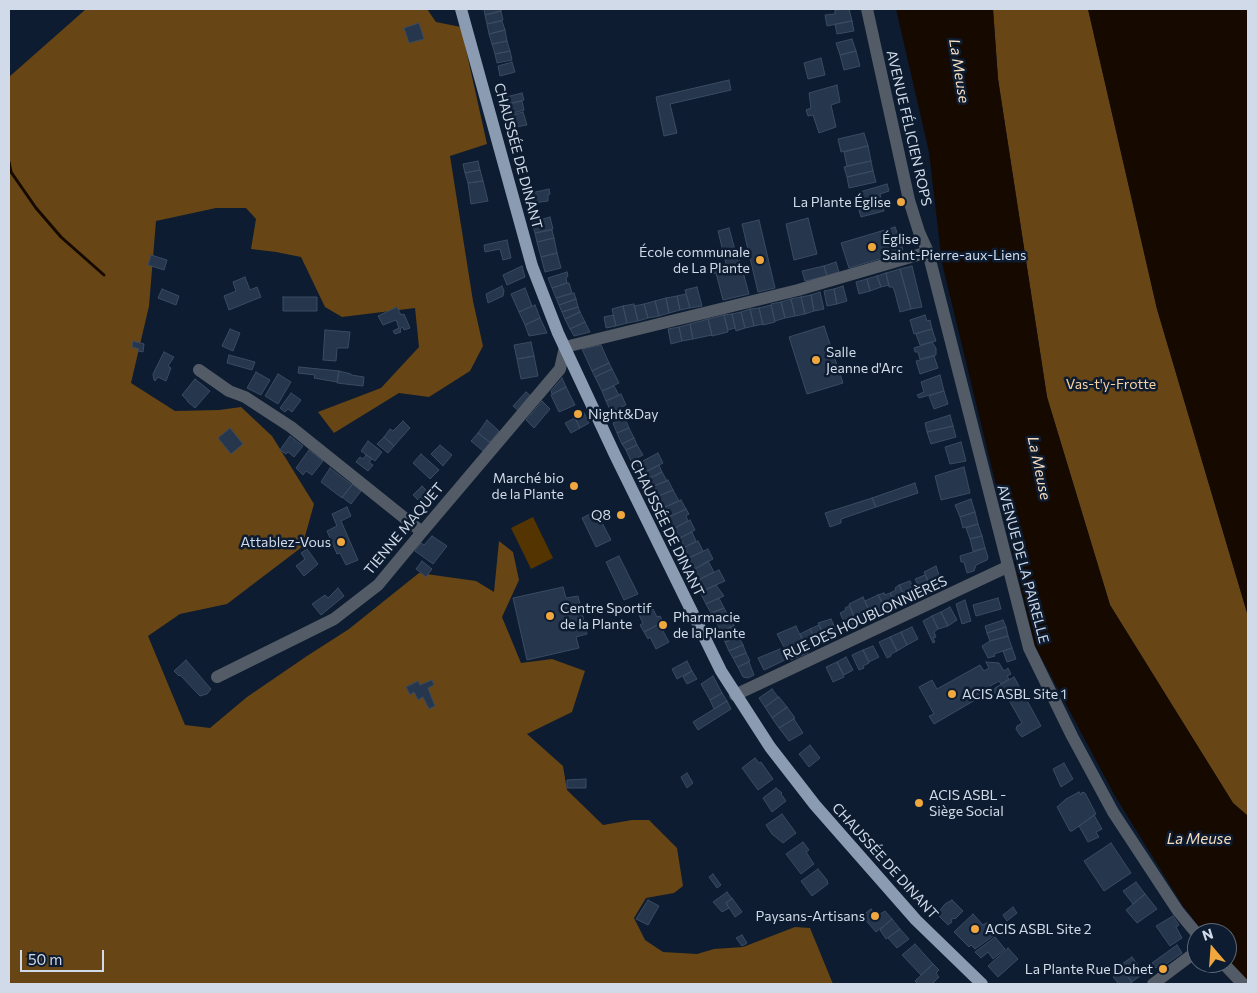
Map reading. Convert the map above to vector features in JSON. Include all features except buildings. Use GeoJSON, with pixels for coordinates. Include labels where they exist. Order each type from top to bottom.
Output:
{"type":"FeatureCollection","features":[{"type":"Feature","properties":{"kind":"main road","name":"CHAUSSÉE DE DINANT"},"geometry":{"type":"LineString","coordinates":[[461,9],[532,266],[558,333],[721,671],[770,747],[815,806],[916,920],[982,984]]}},
{"type":"Feature","properties":{"kind":"street","name":"AVENUE FÉLICIEN ROPS"},"geometry":{"type":"LineString","coordinates":[[867,9],[909,200],[919,232],[928,252]]}},
{"type":"Feature","properties":{"kind":"street"},"geometry":{"type":"LineString","coordinates":[[565,347],[798,290],[928,252]]}},
{"type":"Feature","properties":{"kind":"street","name":"AVENUE DE LA PAIRELLE"},"geometry":{"type":"LineString","coordinates":[[928,252],[1029,648],[1072,736],[1113,812],[1178,911],[1188,923]]}},
{"type":"Feature","properties":{"kind":"street","name":"TIENNE MAQUET"},"geometry":{"type":"LineString","coordinates":[[218,676],[334,619],[378,585],[560,369],[565,347]]}},
{"type":"Feature","properties":{"kind":"street"},"geometry":{"type":"LineString","coordinates":[[199,370],[228,391],[245,397],[291,427],[422,532]]}},
{"type":"Feature","properties":{"kind":"street","name":"RUE DES HOUBLONNIÈRES"},"geometry":{"type":"LineString","coordinates":[[736,695],[1007,567]]}},
{"type":"Feature","properties":{"kind":"street"},"geometry":{"type":"LineString","coordinates":[[1153,984],[1187,958]]}},
{"type":"Feature","properties":{"kind":"street"},"geometry":{"type":"LineString","coordinates":[[1233,973],[1243,984]]}},
{"type":"Feature","properties":{"kind":"shaded area"},"geometry":{"type":"Polygon","coordinates":[[[533,517],[553,558],[531,569],[511,528],[533,517]]]}},
{"type":"Feature","properties":{"kind":"green space"},"geometry":{"type":"Polygon","coordinates":[[[86,9],[427,9],[436,22],[461,27],[487,144],[450,156],[473,301],[483,346],[470,371],[429,397],[399,393],[334,433],[318,412],[381,388],[419,347],[415,308],[342,317],[325,307],[301,257],[251,249],[256,219],[246,208],[216,208],[156,221],[149,306],[131,383],[175,411],[219,410],[241,407],[272,436],[314,504],[302,547],[227,604],[180,614],[148,636],[185,725],[210,728],[247,697],[349,629],[419,573],[476,581],[494,592],[499,541],[513,552],[519,580],[502,617],[521,663],[552,659],[585,671],[572,712],[527,734],[563,766],[567,790],[603,825],[632,820],[649,820],[677,848],[683,886],[674,893],[646,898],[634,918],[645,940],[663,952],[697,954],[714,949],[743,947],[795,927],[810,928],[833,984],[9,984],[9,77],[86,9]]]}},
{"type":"Feature","properties":{"kind":"green space","name":"Vas-t'y-Frotte"},"geometry":{"type":"Polygon","coordinates":[[[993,9],[1088,9],[1157,309],[1248,616],[1248,816],[1233,803],[1110,605],[1047,397],[998,79],[993,9]]]}},
{"type":"Feature","properties":{"kind":"water","name":"La Meuse"},"geometry":{"type":"Polygon","coordinates":[[[896,9],[993,9],[998,79],[1047,397],[1110,605],[1233,803],[1248,816],[1248,984],[1237,973],[1237,923],[1196,923],[1183,906],[1115,796],[1035,646],[942,263],[929,152],[896,9]]]}},
{"type":"Feature","properties":{"kind":"water"},"geometry":{"type":"Polygon","coordinates":[[[1088,9],[1248,9],[1248,616],[1157,309],[1088,9]]]}},
{"type":"Feature","properties":{"kind":"waterway"},"geometry":{"type":"LineString","coordinates":[[9,162],[11,172],[36,208],[61,237],[104,275]]}},
{"type":"Feature","properties":{"kind":"place","name":"La Plante Église"},"geometry":{"type":"Point","coordinates":[901,202]}},
{"type":"Feature","properties":{"kind":"place","name":"Église Saint-Pierre-aux-Liens"},"geometry":{"type":"Point","coordinates":[872,247]}},
{"type":"Feature","properties":{"kind":"place","name":"École communale de La Plante"},"geometry":{"type":"Point","coordinates":[760,260]}},
{"type":"Feature","properties":{"kind":"place","name":"Salle Jeanne d'Arc"},"geometry":{"type":"Point","coordinates":[816,360]}},
{"type":"Feature","properties":{"kind":"place","name":"Night&Day"},"geometry":{"type":"Point","coordinates":[578,414]}},
{"type":"Feature","properties":{"kind":"place","name":"Marché bio de la Plante"},"geometry":{"type":"Point","coordinates":[574,486]}},
{"type":"Feature","properties":{"kind":"place","name":"Q8"},"geometry":{"type":"Point","coordinates":[621,515]}},
{"type":"Feature","properties":{"kind":"place","name":"Attablez-Vous"},"geometry":{"type":"Point","coordinates":[341,542]}},
{"type":"Feature","properties":{"kind":"place","name":"Centre Sportif de la Plante"},"geometry":{"type":"Point","coordinates":[550,616]}},
{"type":"Feature","properties":{"kind":"place","name":"Pharmacie de la Plante"},"geometry":{"type":"Point","coordinates":[663,625]}},
{"type":"Feature","properties":{"kind":"place","name":"ACIS ASBL Site 1"},"geometry":{"type":"Point","coordinates":[952,694]}},
{"type":"Feature","properties":{"kind":"place","name":"ACIS ASBL - Siège Social"},"geometry":{"type":"Point","coordinates":[919,803]}},
{"type":"Feature","properties":{"kind":"place","name":"Paysans-Artisans"},"geometry":{"type":"Point","coordinates":[875,916]}},
{"type":"Feature","properties":{"kind":"place","name":"ACIS ASBL Site 2"},"geometry":{"type":"Point","coordinates":[975,929]}},
{"type":"Feature","properties":{"kind":"place","name":"La Plante Rue Dohet"},"geometry":{"type":"Point","coordinates":[1163,969]}}]}
